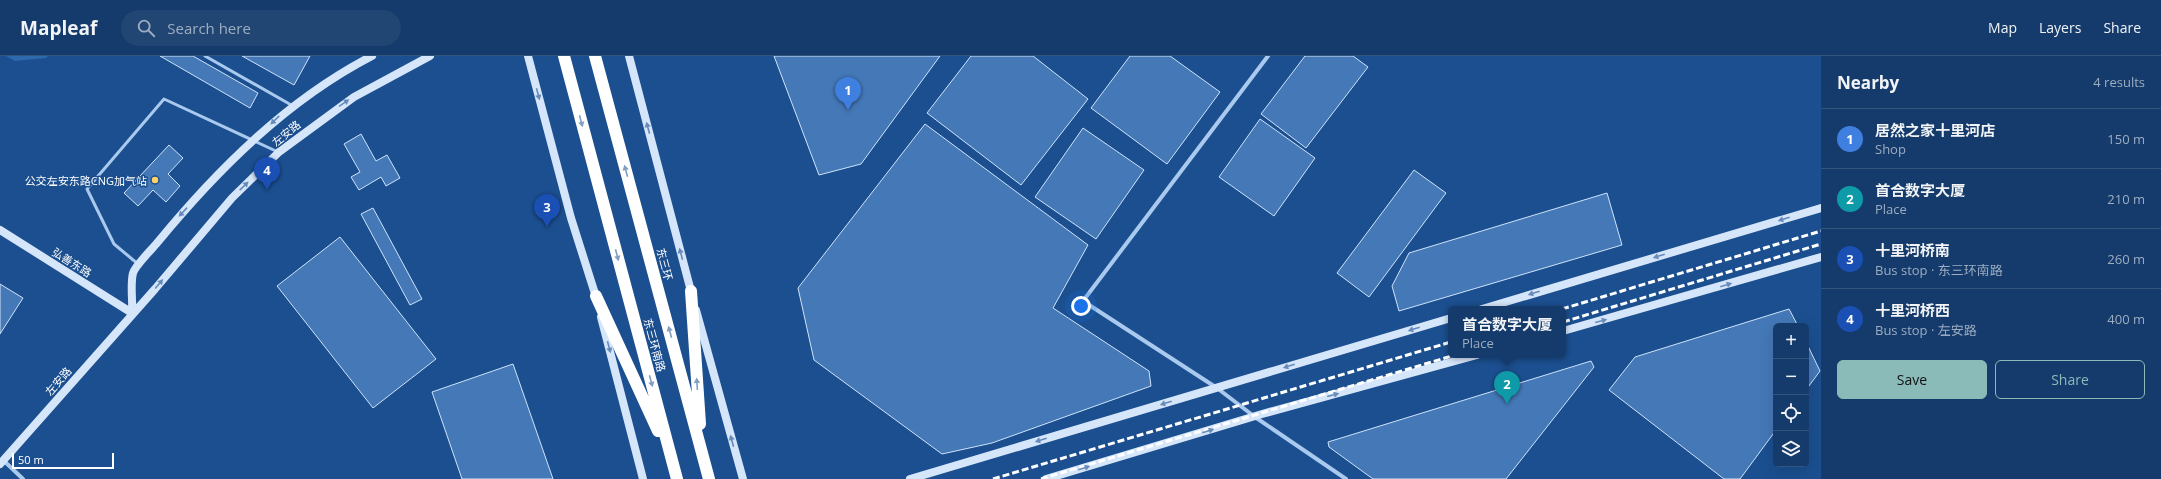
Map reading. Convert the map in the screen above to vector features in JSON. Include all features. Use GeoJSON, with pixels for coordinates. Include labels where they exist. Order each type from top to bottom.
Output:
{"type":"FeatureCollection","features":[{"type":"Feature","properties":{"kind":"highway","name":"东三环南路"},"geometry":{"type":"LineString","coordinates":[[564,56],[678,479]]}},
{"type":"Feature","properties":{"kind":"highway","name":"东三环"},"geometry":{"type":"LineString","coordinates":[[595,56],[709,479]]}},
{"type":"Feature","properties":{"kind":"highway"},"geometry":{"type":"LineString","coordinates":[[691,292],[702,451]]}},
{"type":"Feature","properties":{"kind":"highway"},"geometry":{"type":"LineString","coordinates":[[596,296],[673,461]]}},
{"type":"Feature","properties":{"kind":"street","name":"左安路"},"geometry":{"type":"LineString","coordinates":[[132,313],[133,272],[183,212],[254,141],[293,106],[372,56]]}},
{"type":"Feature","properties":{"kind":"street","name":"左安路"},"geometry":{"type":"LineString","coordinates":[[2,462],[132,313],[156,289],[232,198],[279,152],[354,97],[430,56]]}},
{"type":"Feature","properties":{"kind":"street"},"geometry":{"type":"LineString","coordinates":[[528,56],[572,218],[596,296],[643,479]]}},
{"type":"Feature","properties":{"kind":"street"},"geometry":{"type":"LineString","coordinates":[[629,56],[691,292],[743,479]]}},
{"type":"Feature","properties":{"kind":"street"},"geometry":{"type":"LineString","coordinates":[[1268,56],[1083,301],[1217,388],[1255,417],[1346,479]]}},
{"type":"Feature","properties":{"kind":"street"},"geometry":{"type":"LineString","coordinates":[[1492,306],[1821,208]]}},
{"type":"Feature","properties":{"kind":"street","name":"弘善东路"},"geometry":{"type":"LineString","coordinates":[[0,230],[132,313]]}},
{"type":"Feature","properties":{"kind":"street"},"geometry":{"type":"LineString","coordinates":[[1566,330],[1821,257]]}},
{"type":"Feature","properties":{"kind":"street"},"geometry":{"type":"LineString","coordinates":[[910,479],[1448,319]]}},
{"type":"Feature","properties":{"kind":"street"},"geometry":{"type":"LineString","coordinates":[[1046,479],[1255,417],[1466,358]]}},
{"type":"Feature","properties":{"kind":"street"},"geometry":{"type":"LineString","coordinates":[[2,462],[23,479]]}},
{"type":"Feature","properties":{"kind":"lane"},"geometry":{"type":"LineString","coordinates":[[205,56],[293,106]]}},
{"type":"Feature","properties":{"kind":"lane"},"geometry":{"type":"LineString","coordinates":[[139,265],[114,244],[87,188],[164,99],[279,152]]}},
{"type":"Feature","properties":{"kind":"shaded area"},"geometry":{"type":"Polygon","coordinates":[[[6,56],[48,56],[46,58],[15,61],[6,56]]]}},
{"type":"Feature","properties":{"kind":"building"},"geometry":{"type":"Polygon","coordinates":[[[160,56],[193,56],[258,93],[250,108],[160,56]]]}},
{"type":"Feature","properties":{"kind":"building"},"geometry":{"type":"Polygon","coordinates":[[[242,56],[310,56],[294,85],[242,56]]]}},
{"type":"Feature","properties":{"kind":"building"},"geometry":{"type":"Polygon","coordinates":[[[774,56],[940,56],[861,164],[819,175],[774,56]]]}},
{"type":"Feature","properties":{"kind":"building"},"geometry":{"type":"Polygon","coordinates":[[[971,56],[1033,56],[1088,99],[1021,185],[927,113],[971,56]]]}},
{"type":"Feature","properties":{"kind":"building"},"geometry":{"type":"Polygon","coordinates":[[[1130,56],[1170,56],[1220,92],[1167,164],[1091,108],[1130,56]]]}},
{"type":"Feature","properties":{"kind":"building"},"geometry":{"type":"Polygon","coordinates":[[[1305,56],[1353,56],[1368,67],[1306,148],[1261,114],[1305,56]]]}},
{"type":"Feature","properties":{"kind":"building"},"geometry":{"type":"Polygon","coordinates":[[[1260,119],[1315,158],[1274,216],[1219,177],[1260,119]]]}},
{"type":"Feature","properties":{"kind":"building"},"geometry":{"type":"Polygon","coordinates":[[[925,124],[1088,245],[1053,308],[1149,371],[1151,386],[992,443],[942,454],[814,360],[798,288],[925,124]]]}},
{"type":"Feature","properties":{"kind":"building"},"geometry":{"type":"Polygon","coordinates":[[[1083,128],[1144,170],[1096,239],[1035,197],[1083,128]]]}},
{"type":"Feature","properties":{"kind":"building"},"geometry":{"type":"Polygon","coordinates":[[[361,134],[376,161],[387,155],[400,178],[386,186],[381,177],[359,190],[351,177],[360,172],[344,144],[361,134]]]}},
{"type":"Feature","properties":{"kind":"building","name":"公交左安东路CNG加气站"},"geometry":{"type":"Polygon","coordinates":[[[169,145],[183,158],[168,174],[180,186],[166,202],[153,190],[138,206],[124,193],[169,145]]]}},
{"type":"Feature","properties":{"kind":"building"},"geometry":{"type":"Polygon","coordinates":[[[1414,170],[1446,193],[1369,297],[1337,273],[1414,170]]]}},
{"type":"Feature","properties":{"kind":"building"},"geometry":{"type":"Polygon","coordinates":[[[1607,193],[1622,245],[1399,311],[1392,286],[1409,253],[1607,193]]]}},
{"type":"Feature","properties":{"kind":"building"},"geometry":{"type":"Polygon","coordinates":[[[373,208],[422,299],[410,305],[361,214],[373,208]]]}},
{"type":"Feature","properties":{"kind":"building"},"geometry":{"type":"Polygon","coordinates":[[[340,237],[436,359],[373,408],[277,286],[340,237]]]}},
{"type":"Feature","properties":{"kind":"building"},"geometry":{"type":"Polygon","coordinates":[[[0,284],[23,298],[0,334],[0,284]]]}},
{"type":"Feature","properties":{"kind":"building"},"geometry":{"type":"Polygon","coordinates":[[[1789,309],[1796,323],[1773,323],[1773,434],[1740,479],[1724,479],[1609,390],[1635,357],[1789,309]]]}},
{"type":"Feature","properties":{"kind":"building"},"geometry":{"type":"Polygon","coordinates":[[[1809,348],[1820,371],[1809,386],[1809,348]]]}},
{"type":"Feature","properties":{"kind":"building"},"geometry":{"type":"Polygon","coordinates":[[[1591,361],[1594,367],[1506,479],[1373,479],[1329,447],[1328,442],[1591,361]]]}},
{"type":"Feature","properties":{"kind":"building"},"geometry":{"type":"Polygon","coordinates":[[[513,364],[553,479],[462,479],[432,392],[513,364]]]}},
{"type":"Feature","properties":{"kind":"railway"},"geometry":{"type":"LineString","coordinates":[[1566,308],[1821,231]]}},
{"type":"Feature","properties":{"kind":"railway"},"geometry":{"type":"LineString","coordinates":[[1566,321],[1821,244]]}},
{"type":"Feature","properties":{"kind":"railway"},"geometry":{"type":"LineString","coordinates":[[993,479],[1448,343]]}},
{"type":"Feature","properties":{"kind":"railway"},"geometry":{"type":"LineString","coordinates":[[1041,479],[1448,357]]}},
{"type":"Feature","properties":{"kind":"place","name":"居然之家十里河店"},"geometry":{"type":"Point","coordinates":[848,110]}},
{"type":"Feature","properties":{"kind":"place","name":"公交左安东路CNG加气站"},"geometry":{"type":"Point","coordinates":[155,180]}},
{"type":"Feature","properties":{"kind":"place","name":"十里河桥西"},"geometry":{"type":"Point","coordinates":[267,190]}},
{"type":"Feature","properties":{"kind":"place","name":"十里河桥南"},"geometry":{"type":"Point","coordinates":[547,227]}},
{"type":"Feature","properties":{"kind":"place","name":"首合数字大厦"},"geometry":{"type":"Point","coordinates":[1507,404]}}]}
